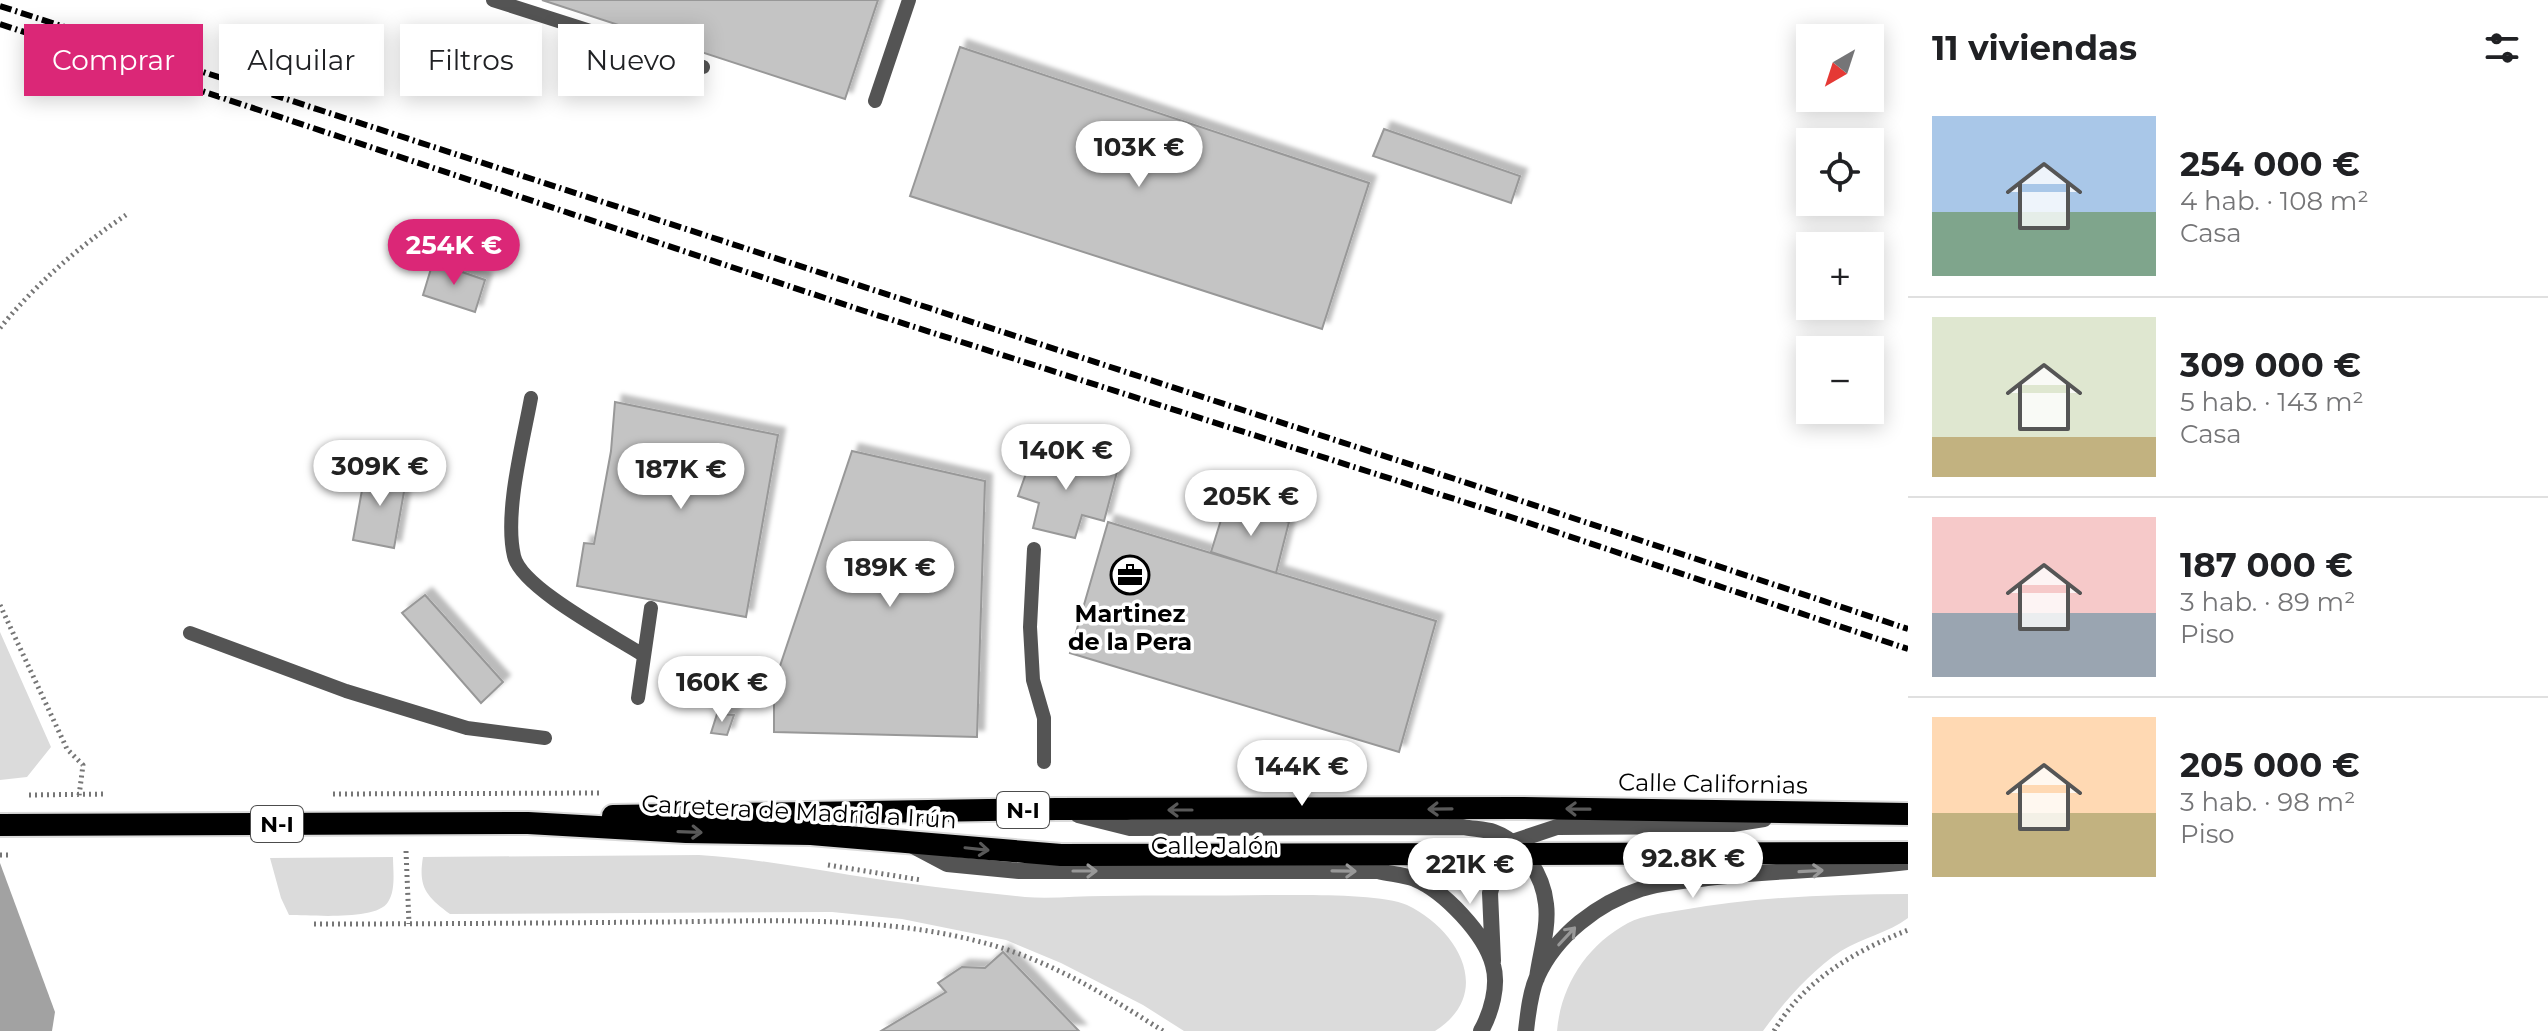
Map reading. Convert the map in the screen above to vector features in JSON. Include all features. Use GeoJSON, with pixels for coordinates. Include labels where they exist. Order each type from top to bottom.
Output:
{"type":"FeatureCollection","features":[{"type":"Feature","properties":{"kind":"highway","name":"Carretera de Madrid a Irún"},"geometry":{"type":"LineString","coordinates":[[528,823],[641,814],[1518,808]]}},
{"type":"Feature","properties":{"kind":"highway","name":"Calle Californias"},"geometry":{"type":"LineString","coordinates":[[1518,808],[1908,814]]}},
{"type":"Feature","properties":{"kind":"highway","name":"Carretera de Madrid a Irún"},"geometry":{"type":"LineString","coordinates":[[0,825],[528,823],[686,832],[811,834],[1061,855],[1512,850]]}},
{"type":"Feature","properties":{"kind":"highway"},"geometry":{"type":"LineString","coordinates":[[1512,850],[1908,853]]}},
{"type":"Feature","properties":{"kind":"street","name":"Carretera de Madrid a Irún"},"geometry":{"type":"LineString","coordinates":[[1056,809],[1130,828],[1463,827],[1493,832],[1512,850]]}},
{"type":"Feature","properties":{"kind":"street"},"geometry":{"type":"LineString","coordinates":[[1481,1031],[1493,996],[1490,893],[1512,850],[1557,827],[1720,826],[1821,811]]}},
{"type":"Feature","properties":{"kind":"street","name":"Calle Jalón"},"geometry":{"type":"LineString","coordinates":[[901,840],[947,864],[1019,871],[1378,871],[1415,879],[1452,904],[1476,932],[1494,965]]}},
{"type":"Feature","properties":{"kind":"street"},"geometry":{"type":"LineString","coordinates":[[1512,850],[1544,890],[1547,906],[1526,1031]]}},
{"type":"Feature","properties":{"kind":"street"},"geometry":{"type":"LineString","coordinates":[[1537,978],[1558,946],[1579,924],[1611,902],[1638,890],[1659,884],[1736,875],[1857,868],[1908,861]]}},
{"type":"Feature","properties":{"kind":"lane"},"geometry":{"type":"LineString","coordinates":[[493,0],[568,24]]}},
{"type":"Feature","properties":{"kind":"lane"},"geometry":{"type":"LineString","coordinates":[[875,101],[909,0]]}},
{"type":"Feature","properties":{"kind":"lane"},"geometry":{"type":"LineString","coordinates":[[531,398],[512,504],[514,558],[555,601],[643,655]]}},
{"type":"Feature","properties":{"kind":"lane"},"geometry":{"type":"LineString","coordinates":[[1034,549],[1030,627],[1033,680],[1044,718],[1044,762]]}},
{"type":"Feature","properties":{"kind":"lane"},"geometry":{"type":"LineString","coordinates":[[638,698],[651,608]]}},
{"type":"Feature","properties":{"kind":"lane"},"geometry":{"type":"LineString","coordinates":[[190,633],[346,691],[467,728],[545,738]]}},
{"type":"Feature","properties":{"kind":"path"},"geometry":{"type":"LineString","coordinates":[[0,328],[38,284],[95,236],[126,215]]}},
{"type":"Feature","properties":{"kind":"path"},"geometry":{"type":"LineString","coordinates":[[0,605],[67,749],[83,765],[75,825]]}},
{"type":"Feature","properties":{"kind":"path"},"geometry":{"type":"LineString","coordinates":[[390,851],[420,851]]}},
{"type":"Feature","properties":{"kind":"path"},"geometry":{"type":"LineString","coordinates":[[406,851],[409,924]]}},
{"type":"Feature","properties":{"kind":"path"},"geometry":{"type":"LineString","coordinates":[[821,864],[929,881]]}},
{"type":"Feature","properties":{"kind":"path"},"geometry":{"type":"LineString","coordinates":[[314,924],[746,921],[859,924],[951,934],[1041,962],[1122,1005],[1163,1031]]}},
{"type":"Feature","properties":{"kind":"path"},"geometry":{"type":"LineString","coordinates":[[1774,1031],[1803,994],[1836,964],[1908,930]]}},
{"type":"Feature","properties":{"kind":"shaded area"},"geometry":{"type":"Polygon","coordinates":[[[0,632],[51,747],[27,777],[0,780],[0,632]]]}},
{"type":"Feature","properties":{"kind":"shaded area"},"geometry":{"type":"Polygon","coordinates":[[[699,855],[1025,897],[1318,895],[1395,901],[1425,916],[1454,945],[1463,963],[1466,981],[1463,999],[1453,1016],[1435,1031],[1184,1031],[1143,1005],[1061,963],[1006,940],[902,919],[832,912],[450,914],[430,896],[422,876],[423,857],[699,855]]]}},
{"type":"Feature","properties":{"kind":"shaded area"},"geometry":{"type":"Polygon","coordinates":[[[393,857],[394,880],[388,902],[371,912],[327,916],[289,915],[270,858],[393,857]]]}},
{"type":"Feature","properties":{"kind":"shaded area"},"geometry":{"type":"Polygon","coordinates":[[[0,863],[55,1012],[52,1031],[0,1031],[0,863]]]}},
{"type":"Feature","properties":{"kind":"shaded area"},"geometry":{"type":"Polygon","coordinates":[[[1908,894],[1908,918],[1849,946],[1830,959],[1799,988],[1763,1031],[1557,1031],[1564,998],[1579,968],[1600,943],[1634,920],[1766,899],[1908,894]]]}},
{"type":"Feature","properties":{"kind":"building"},"geometry":{"type":"Polygon","coordinates":[[[542,0],[878,0],[845,99],[704,53],[704,24],[615,24],[542,0]]]}},
{"type":"Feature","properties":{"kind":"building"},"geometry":{"type":"Polygon","coordinates":[[[960,47],[1369,183],[1322,329],[910,196],[960,47]]]}},
{"type":"Feature","properties":{"kind":"building"},"geometry":{"type":"Polygon","coordinates":[[[1384,129],[1520,176],[1511,203],[1373,156],[1384,129]]]}},
{"type":"Feature","properties":{"kind":"building"},"geometry":{"type":"Polygon","coordinates":[[[433,262],[485,280],[475,312],[423,295],[433,262]]]}},
{"type":"Feature","properties":{"kind":"building"},"geometry":{"type":"Polygon","coordinates":[[[615,402],[778,435],[746,617],[577,586],[584,543],[594,544],[611,451],[615,402]]]}},
{"type":"Feature","properties":{"kind":"building"},"geometry":{"type":"Polygon","coordinates":[[[1035,448],[1117,472],[1104,521],[1082,515],[1075,538],[1033,528],[1039,503],[1018,496],[1035,448]]]}},
{"type":"Feature","properties":{"kind":"building"},"geometry":{"type":"Polygon","coordinates":[[[852,451],[985,481],[977,737],[774,732],[774,684],[852,451]]]}},
{"type":"Feature","properties":{"kind":"building"},"geometry":{"type":"Polygon","coordinates":[[[366,468],[407,475],[394,548],[353,540],[366,468]]]}},
{"type":"Feature","properties":{"kind":"building"},"geometry":{"type":"Polygon","coordinates":[[[1226,504],[1289,522],[1276,573],[1211,552],[1226,504]]]}},
{"type":"Feature","properties":{"kind":"building"},"geometry":{"type":"Polygon","coordinates":[[[1108,522],[1436,621],[1399,752],[1070,653],[1108,522]]]}},
{"type":"Feature","properties":{"kind":"building"},"geometry":{"type":"Polygon","coordinates":[[[425,595],[503,682],[481,703],[402,613],[425,595]]]}},
{"type":"Feature","properties":{"kind":"building"},"geometry":{"type":"Polygon","coordinates":[[[717,714],[734,715],[727,735],[711,733],[717,714]]]}},
{"type":"Feature","properties":{"kind":"building"},"geometry":{"type":"Polygon","coordinates":[[[1003,952],[1079,1031],[881,1031],[946,992],[938,983],[962,967],[985,968],[1003,952]]]}},
{"type":"Feature","properties":{"kind":"railway"},"geometry":{"type":"LineString","coordinates":[[0,6],[1908,629]]}},
{"type":"Feature","properties":{"kind":"railway"},"geometry":{"type":"LineString","coordinates":[[0,24],[858,309],[1511,517],[1908,649]]}},
{"type":"Feature","properties":{"kind":"place","name":"Martinez de la Pera"},"geometry":{"type":"Point","coordinates":[1130,575]}}]}
